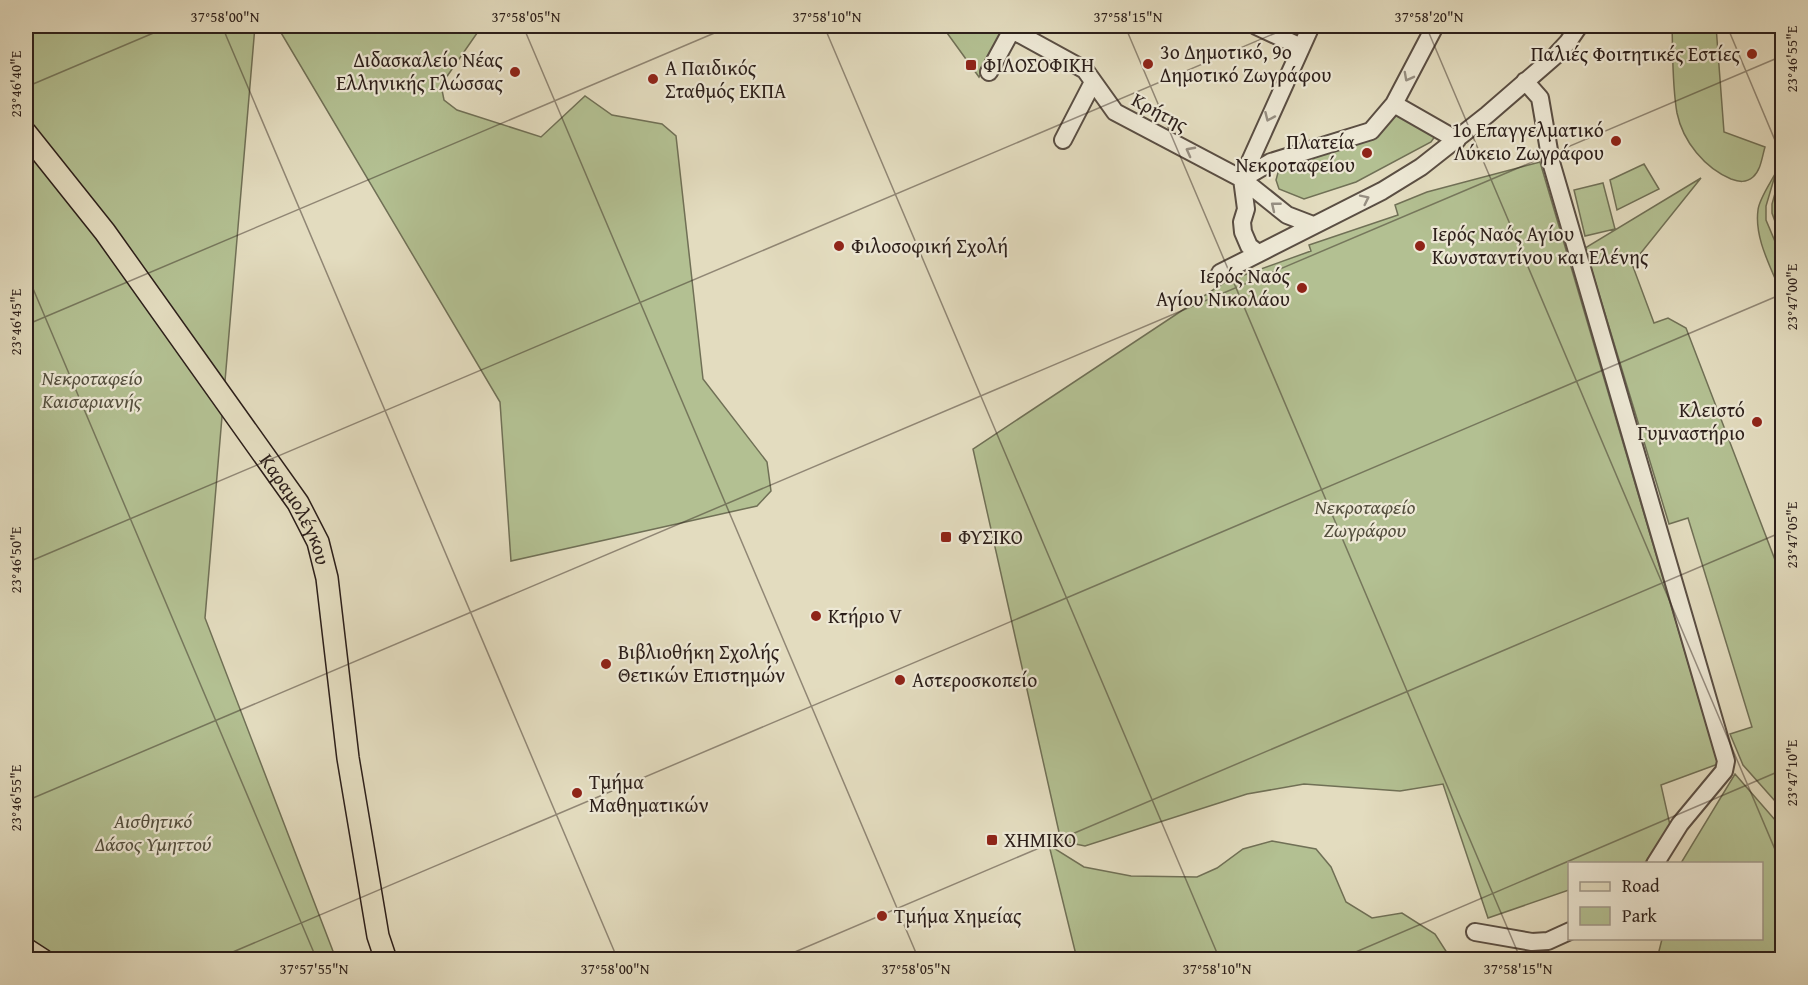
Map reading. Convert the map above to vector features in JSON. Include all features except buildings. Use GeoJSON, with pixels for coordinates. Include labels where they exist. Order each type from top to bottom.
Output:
{"type":"FeatureCollection","features":[{"type":"Feature","properties":{"kind":"main road","name":"Καραμολέγκου"},"geometry":{"type":"LineString","coordinates":[[26,132],[105,232],[298,503],[318,542],[327,578],[348,758],[378,936],[386,960]]}},
{"type":"Feature","properties":{"kind":"main road"},"geometry":{"type":"LineString","coordinates":[[26,949],[43,960]]}},
{"type":"Feature","properties":{"kind":"street"},"geometry":{"type":"LineString","coordinates":[[1256,26],[1301,47]]}},
{"type":"Feature","properties":{"kind":"street"},"geometry":{"type":"LineString","coordinates":[[1258,254],[1249,245],[1243,232],[1242,222],[1246,209],[1242,178],[1311,26]]}},
{"type":"Feature","properties":{"kind":"street"},"geometry":{"type":"LineString","coordinates":[[1242,178],[1270,162],[1371,131],[1394,104],[1435,26]]}},
{"type":"Feature","properties":{"kind":"street"},"geometry":{"type":"LineString","coordinates":[[1220,273],[1382,191],[1421,167],[1457,140],[1555,56],[1579,26]]}},
{"type":"Feature","properties":{"kind":"street"},"geometry":{"type":"LineString","coordinates":[[988,72],[1011,27]]}},
{"type":"Feature","properties":{"kind":"street","name":"Κρήτης"},"geometry":{"type":"LineString","coordinates":[[1011,27],[1085,70],[1115,112],[1242,178],[1287,215],[1313,225]]}},
{"type":"Feature","properties":{"kind":"street"},"geometry":{"type":"LineString","coordinates":[[1525,81],[1540,98],[1551,162],[1726,761],[1724,771],[1680,824],[1656,862]]}},
{"type":"Feature","properties":{"kind":"street"},"geometry":{"type":"LineString","coordinates":[[1063,140],[1094,82]]}},
{"type":"Feature","properties":{"kind":"street"},"geometry":{"type":"LineString","coordinates":[[1394,104],[1457,140]]}},
{"type":"Feature","properties":{"kind":"street"},"geometry":{"type":"LineString","coordinates":[[1475,932],[1532,942],[1548,941],[1568,931]]}},
{"type":"Feature","properties":{"kind":"green space","name":"Αισθητικό Δάσος Υμηττού"},"geometry":{"type":"Polygon","coordinates":[[[26,26],[255,26],[205,618],[336,959],[26,959],[26,26]]]}},
{"type":"Feature","properties":{"kind":"green space"},"geometry":{"type":"Polygon","coordinates":[[[277,26],[407,26],[429,30],[441,26],[482,26],[441,85],[444,100],[457,110],[541,137],[585,96],[612,115],[662,124],[676,136],[703,379],[767,462],[771,491],[757,506],[511,561],[500,402],[277,26]]]}},
{"type":"Feature","properties":{"kind":"green space"},"geometry":{"type":"Polygon","coordinates":[[[942,26],[997,26],[1005,31],[979,77],[942,26]]]}},
{"type":"Feature","properties":{"kind":"green space"},"geometry":{"type":"Polygon","coordinates":[[[1672,26],[1716,26],[1724,132],[1765,147],[1758,171],[1748,180],[1734,180],[1712,168],[1696,153],[1684,134],[1675,102],[1672,26]]]}},
{"type":"Feature","properties":{"kind":"green space","name":"Πλατεία Νεκροταφείου"},"geometry":{"type":"Polygon","coordinates":[[[1396,114],[1436,135],[1431,142],[1356,182],[1304,199],[1279,189],[1276,180],[1279,169],[1288,163],[1396,114]]]}},
{"type":"Feature","properties":{"kind":"green space","name":"Νεκροταφείο Ζωγράφου"},"geometry":{"type":"Polygon","coordinates":[[[1540,162],[1718,764],[1661,785],[1670,825],[1646,862],[1568,862],[1568,890],[1488,918],[1443,784],[1400,791],[1304,784],[1247,794],[1085,846],[1061,841],[973,449],[1225,282],[1311,251],[1309,245],[1398,215],[1395,205],[1427,192],[1540,162]]]}},
{"type":"Feature","properties":{"kind":"green space"},"geometry":{"type":"Polygon","coordinates":[[[1644,164],[1659,189],[1617,210],[1610,180],[1644,164]]]}},
{"type":"Feature","properties":{"kind":"green space"},"geometry":{"type":"Polygon","coordinates":[[[1782,168],[1782,241],[1772,213],[1772,204],[1782,168]]]}},
{"type":"Feature","properties":{"kind":"green space"},"geometry":{"type":"Polygon","coordinates":[[[1776,172],[1766,206],[1766,220],[1782,258],[1782,295],[1761,243],[1757,221],[1761,201],[1776,172]]]}},
{"type":"Feature","properties":{"kind":"green space"},"geometry":{"type":"Polygon","coordinates":[[[1701,178],[1632,264],[1654,323],[1668,318],[1686,328],[1782,578],[1782,809],[1743,765],[1730,734],[1752,727],[1688,518],[1669,524],[1585,248],[1701,178]]]}},
{"type":"Feature","properties":{"kind":"green space"},"geometry":{"type":"Polygon","coordinates":[[[1603,183],[1615,229],[1585,236],[1574,190],[1603,183]]]}},
{"type":"Feature","properties":{"kind":"green space"},"geometry":{"type":"Polygon","coordinates":[[[1735,774],[1782,828],[1782,959],[1657,959],[1662,940],[1763,940],[1763,862],[1682,862],[1735,774]]]}},
{"type":"Feature","properties":{"kind":"green space"},"geometry":{"type":"Polygon","coordinates":[[[1272,841],[1316,849],[1331,867],[1346,902],[1372,918],[1402,913],[1435,934],[1451,959],[1077,959],[1049,845],[1084,867],[1131,876],[1197,877],[1217,868],[1243,849],[1272,841]]]}},
{"type":"Feature","properties":{"kind":"place","name":"Παλιές Φοιτητικές Εστίες"},"geometry":{"type":"Point","coordinates":[1752,54]}},
{"type":"Feature","properties":{"kind":"place","name":"3ο Δημοτικό, 9ο Δημοτικό Ζωγράφου"},"geometry":{"type":"Point","coordinates":[1148,64]}},
{"type":"Feature","properties":{"kind":"place","name":"ΦΙΛΟΣΟΦΙΚΗ"},"geometry":{"type":"Point","coordinates":[971,65]}},
{"type":"Feature","properties":{"kind":"place","name":"Διδασκαλείο Νέας Ελληνικής Γλώσσας"},"geometry":{"type":"Point","coordinates":[515,72]}},
{"type":"Feature","properties":{"kind":"place","name":"Α Παιδικός Σταθμός ΕΚΠΑ"},"geometry":{"type":"Point","coordinates":[653,79]}},
{"type":"Feature","properties":{"kind":"place","name":"1ο Επαγγελματικό Λύκειο Ζωγράφου"},"geometry":{"type":"Point","coordinates":[1616,141]}},
{"type":"Feature","properties":{"kind":"place","name":"Πλατεία Νεκροταφείου"},"geometry":{"type":"Point","coordinates":[1367,153]}},
{"type":"Feature","properties":{"kind":"place","name":"Φιλοσοφική Σχολή"},"geometry":{"type":"Point","coordinates":[839,246]}},
{"type":"Feature","properties":{"kind":"place","name":"Ιερός Ναός Αγίου Κωνσταντίνου και Ελένης"},"geometry":{"type":"Point","coordinates":[1420,246]}},
{"type":"Feature","properties":{"kind":"place","name":"Ιερός Ναός Αγίου Νικολάου"},"geometry":{"type":"Point","coordinates":[1302,288]}},
{"type":"Feature","properties":{"kind":"place","name":"Κλειστό Γυμναστήριο"},"geometry":{"type":"Point","coordinates":[1757,422]}},
{"type":"Feature","properties":{"kind":"place","name":"ΦΥΣΙΚΟ"},"geometry":{"type":"Point","coordinates":[946,537]}},
{"type":"Feature","properties":{"kind":"place","name":"Κτήριο V"},"geometry":{"type":"Point","coordinates":[816,616]}},
{"type":"Feature","properties":{"kind":"place","name":"Βιβλιοθήκη Σχολής Θετικών Επιστημών"},"geometry":{"type":"Point","coordinates":[606,664]}},
{"type":"Feature","properties":{"kind":"place","name":"Αστεροσκοπείο"},"geometry":{"type":"Point","coordinates":[900,680]}},
{"type":"Feature","properties":{"kind":"place","name":"Τμήμα Μαθηματικών"},"geometry":{"type":"Point","coordinates":[577,793]}},
{"type":"Feature","properties":{"kind":"place","name":"ΧΗΜΙΚΟ"},"geometry":{"type":"Point","coordinates":[992,840]}},
{"type":"Feature","properties":{"kind":"place","name":"Τμήμα Χημείας"},"geometry":{"type":"Point","coordinates":[882,916]}},
{"type":"Feature","properties":{"kind":"park label","name":"Νεκροταφείο Καισαριανής"},"geometry":{"type":"Point","coordinates":[92,390]}}]}
